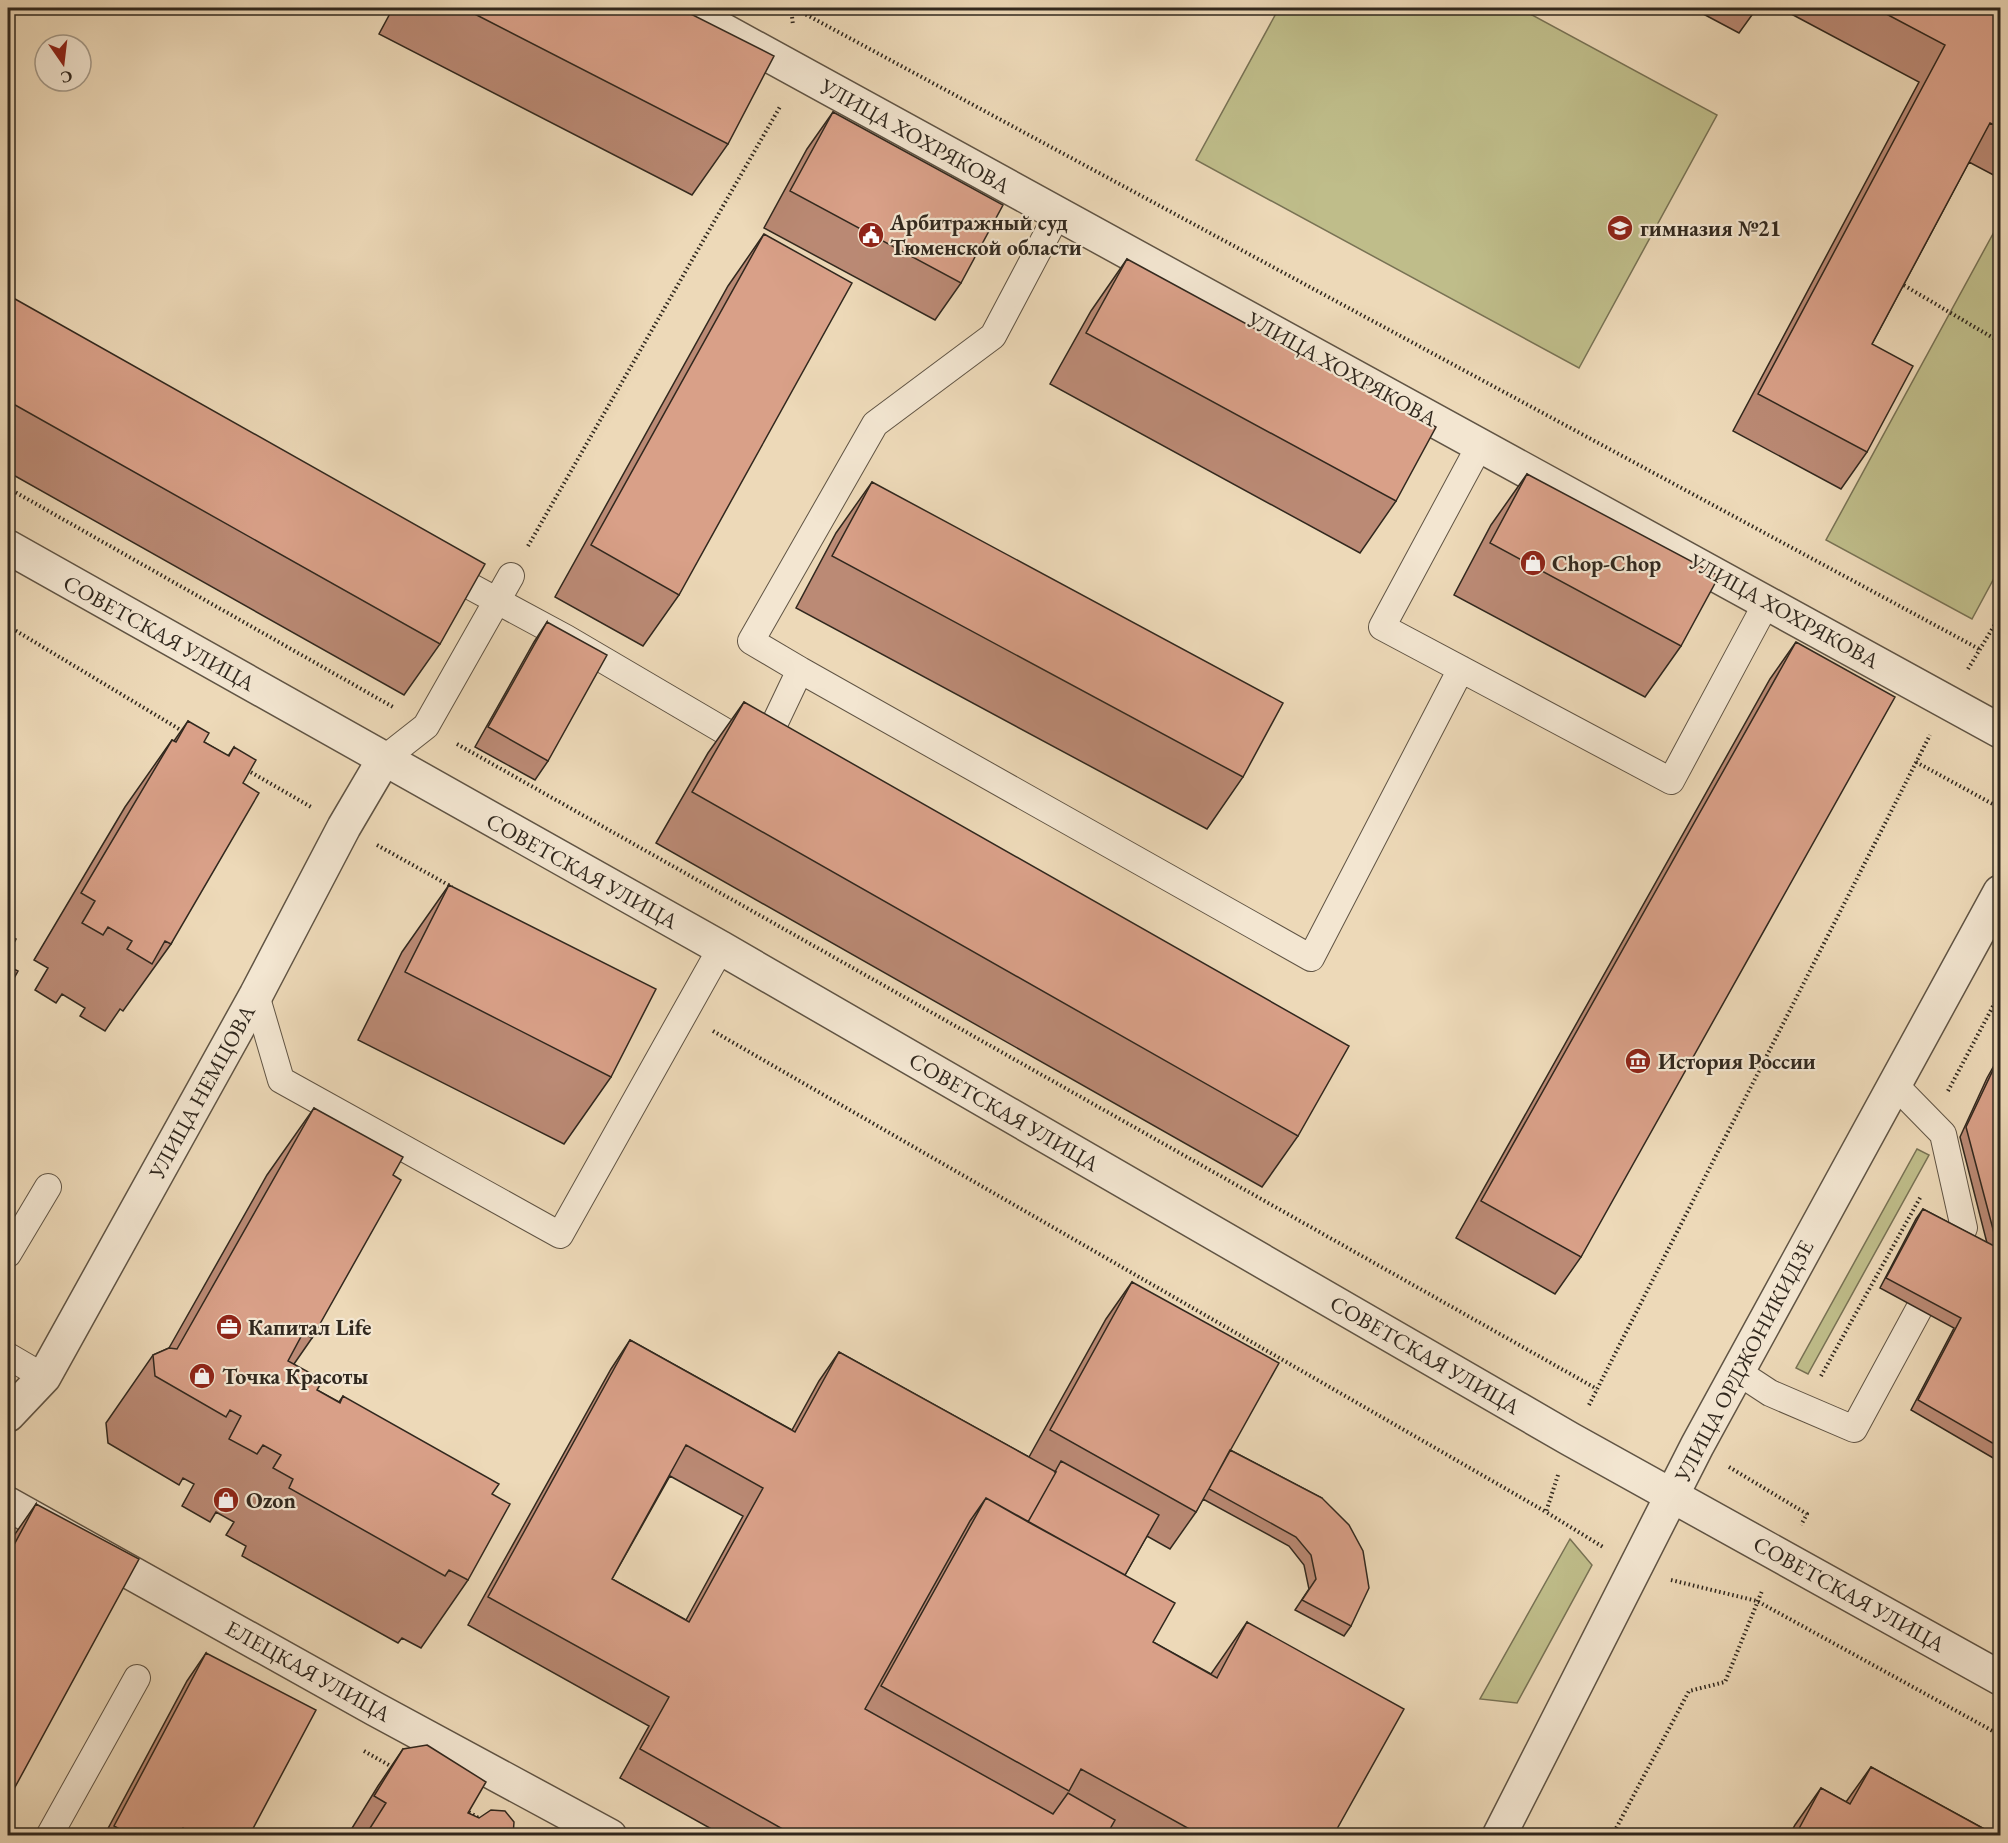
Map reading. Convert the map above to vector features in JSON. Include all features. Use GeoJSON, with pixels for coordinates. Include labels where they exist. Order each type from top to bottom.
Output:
{"type":"FeatureCollection","features":[{"type":"Feature","properties":{"kind":"street","name":"УЛИЦА ХОХРЯКОВА"},"geometry":{"type":"LineString","coordinates":[[683,8],[2001,731]]}},
{"type":"Feature","properties":{"kind":"street","name":"СОВЕТСКАЯ УЛИЦА"},"geometry":{"type":"LineString","coordinates":[[8,547],[721,948],[1570,1439],[2001,1678]]}},
{"type":"Feature","properties":{"kind":"street","name":"УЛИЦА НЕМЦОВА"},"geometry":{"type":"LineString","coordinates":[[8,1415],[44,1377],[256,995],[344,827],[384,759]]}},
{"type":"Feature","properties":{"kind":"street","name":"УЛИЦА ОРДЖОНИКИДЗЕ"},"geometry":{"type":"LineString","coordinates":[[1498,1836],[1637,1568],[1672,1495],[1738,1372],[1895,1085],[1996,910]]}},
{"type":"Feature","properties":{"kind":"street","name":"ЕЛЕЦКАЯ УЛИЦА"},"geometry":{"type":"LineString","coordinates":[[8,1504],[375,1709],[610,1836]]}},
{"type":"Feature","properties":{"kind":"lane"},"geometry":{"type":"LineString","coordinates":[[1057,215],[993,336],[875,424],[751,641],[1311,958],[1461,669]]}},
{"type":"Feature","properties":{"kind":"lane"},"geometry":{"type":"LineString","coordinates":[[1480,445],[1382,627],[1671,781],[1767,602]]}},
{"type":"Feature","properties":{"kind":"lane"},"geometry":{"type":"LineString","coordinates":[[423,561],[771,758],[800,670]]}},
{"type":"Feature","properties":{"kind":"lane"},"geometry":{"type":"LineString","coordinates":[[384,759],[426,726],[511,576]]}},
{"type":"Feature","properties":{"kind":"lane"},"geometry":{"type":"LineString","coordinates":[[256,995],[281,1080],[560,1235],[721,948]]}},
{"type":"Feature","properties":{"kind":"lane"},"geometry":{"type":"LineString","coordinates":[[1895,1085],[1943,1134],[1964,1228],[1957,1241]]}},
{"type":"Feature","properties":{"kind":"lane"},"geometry":{"type":"LineString","coordinates":[[8,1254],[48,1187]]}},
{"type":"Feature","properties":{"kind":"lane"},"geometry":{"type":"LineString","coordinates":[[1738,1372],[1770,1393],[1854,1429],[1919,1309]]}},
{"type":"Feature","properties":{"kind":"lane"},"geometry":{"type":"LineString","coordinates":[[8,1356],[44,1377]]}},
{"type":"Feature","properties":{"kind":"lane"},"geometry":{"type":"LineString","coordinates":[[49,1836],[137,1678]]}},
{"type":"Feature","properties":{"kind":"path"},"geometry":{"type":"LineString","coordinates":[[511,576],[800,72],[792,8]]}},
{"type":"Feature","properties":{"kind":"path"},"geometry":{"type":"LineString","coordinates":[[792,8],[1981,650]]}},
{"type":"Feature","properties":{"kind":"path"},"geometry":{"type":"LineString","coordinates":[[1899,282],[2001,342]]}},
{"type":"Feature","properties":{"kind":"path"},"geometry":{"type":"LineString","coordinates":[[8,488],[1597,1389]]}},
{"type":"Feature","properties":{"kind":"path"},"geometry":{"type":"LineString","coordinates":[[1546,1512],[1570,1439],[1948,700],[2001,616]]}},
{"type":"Feature","properties":{"kind":"path"},"geometry":{"type":"LineString","coordinates":[[8,626],[191,736]]}},
{"type":"Feature","properties":{"kind":"path"},"geometry":{"type":"LineString","coordinates":[[1916,762],[2001,808]]}},
{"type":"Feature","properties":{"kind":"path"},"geometry":{"type":"LineString","coordinates":[[242,766],[344,827],[458,890]]}},
{"type":"Feature","properties":{"kind":"path"},"geometry":{"type":"LineString","coordinates":[[685,1015],[1546,1512],[1637,1568],[1672,1581],[1757,1601],[2001,1735]]}},
{"type":"Feature","properties":{"kind":"shaded area"},"geometry":{"type":"Polygon","coordinates":[[[1279,8],[1519,8],[1717,115],[1579,368],[1196,160],[1279,8]]]}},
{"type":"Feature","properties":{"kind":"shaded area"},"geometry":{"type":"Polygon","coordinates":[[[2000,221],[2000,567],[1972,619],[1826,540],[2000,221]]]}},
{"type":"Feature","properties":{"kind":"shaded area"},"geometry":{"type":"Polygon","coordinates":[[[1917,1149],[1929,1155],[1808,1374],[1796,1368],[1917,1149]]]}},
{"type":"Feature","properties":{"kind":"shaded area"},"geometry":{"type":"Polygon","coordinates":[[[1570,1539],[1592,1565],[1517,1703],[1480,1699],[1570,1539]]]}},
{"type":"Feature","properties":{"kind":"building"},"geometry":{"type":"Polygon","coordinates":[[[463,8],[679,8],[774,56],[728,144],[463,8]]]}},
{"type":"Feature","properties":{"kind":"building"},"geometry":{"type":"Polygon","coordinates":[[[1875,8],[2001,8],[2001,128],[1990,123],[1872,344],[1913,366],[1867,452],[1758,394],[1945,45],[1875,8]]]}},
{"type":"Feature","properties":{"kind":"building"},"geometry":{"type":"Polygon","coordinates":[[[833,112],[1003,205],[961,283],[790,191],[833,112]]]}},
{"type":"Feature","properties":{"kind":"building"},"geometry":{"type":"Polygon","coordinates":[[[764,234],[852,283],[679,595],[591,545],[764,234]]]}},
{"type":"Feature","properties":{"kind":"building"},"geometry":{"type":"Polygon","coordinates":[[[1127,259],[1436,427],[1396,501],[1086,333],[1127,259]]]}},
{"type":"Feature","properties":{"kind":"building"},"geometry":{"type":"Polygon","coordinates":[[[8,295],[485,564],[440,644],[8,401],[8,295]]]}},
{"type":"Feature","properties":{"kind":"building"},"geometry":{"type":"Polygon","coordinates":[[[1527,474],[1719,576],[1681,646],[1490,543],[1527,474]]]}},
{"type":"Feature","properties":{"kind":"building"},"geometry":{"type":"Polygon","coordinates":[[[872,482],[1283,703],[1243,777],[832,556],[872,482]]]}},
{"type":"Feature","properties":{"kind":"building"},"geometry":{"type":"Polygon","coordinates":[[[547,622],[607,655],[548,761],[488,727],[547,622]]]}},
{"type":"Feature","properties":{"kind":"building"},"geometry":{"type":"Polygon","coordinates":[[[1796,642],[1895,697],[1581,1257],[1481,1201],[1796,642]]]}},
{"type":"Feature","properties":{"kind":"building"},"geometry":{"type":"Polygon","coordinates":[[[744,702],[1349,1046],[1298,1136],[692,792],[744,702]]]}},
{"type":"Feature","properties":{"kind":"building"},"geometry":{"type":"Polygon","coordinates":[[[188,721],[209,733],[204,742],[229,756],[234,747],[256,760],[243,783],[259,793],[171,944],[165,941],[152,964],[127,949],[132,941],[108,927],[103,935],[82,923],[95,901],[81,893],[172,740],[176,742],[188,721]]]}},
{"type":"Feature","properties":{"kind":"building"},"geometry":{"type":"Polygon","coordinates":[[[449,885],[656,989],[611,1077],[405,972],[449,885]]]}},
{"type":"Feature","properties":{"kind":"building"},"geometry":{"type":"Polygon","coordinates":[[[8,935],[16,939],[8,955],[8,935]]]}},
{"type":"Feature","properties":{"kind":"building"},"geometry":{"type":"Polygon","coordinates":[[[8,966],[18,971],[8,989],[8,966]]]}},
{"type":"Feature","properties":{"kind":"building"},"geometry":{"type":"Polygon","coordinates":[[[1994,1068],[2001,1093],[2001,1448],[1918,1400],[1961,1318],[1886,1278],[1923,1209],[1998,1248],[1966,1127],[1994,1068]]]}},
{"type":"Feature","properties":{"kind":"building"},"geometry":{"type":"Polygon","coordinates":[[[314,1108],[403,1157],[393,1175],[401,1180],[312,1338],[303,1333],[288,1361],[323,1380],[317,1390],[340,1403],[343,1396],[499,1484],[492,1494],[510,1504],[468,1580],[449,1570],[445,1576],[289,1488],[293,1479],[273,1468],[281,1455],[263,1445],[257,1454],[229,1439],[241,1416],[230,1410],[226,1417],[155,1376],[153,1355],[169,1348],[177,1349],[314,1108]]]}},
{"type":"Feature","properties":{"kind":"building"},"geometry":{"type":"Polygon","coordinates":[[[1132,1282],[1279,1363],[1196,1512],[1050,1430],[1132,1282]]]}},
{"type":"Feature","properties":{"kind":"building"},"geometry":{"type":"Polygon","coordinates":[[[630,1340],[795,1432],[839,1352],[1056,1472],[1028,1522],[986,1498],[970,1521],[865,1709],[1053,1814],[1068,1793],[1115,1820],[1106,1836],[795,1836],[640,1749],[669,1697],[488,1597],[630,1340]],[[686,1445],[612,1579],[689,1622],[763,1488],[686,1445]]]}},
{"type":"Feature","properties":{"kind":"building"},"geometry":{"type":"Polygon","coordinates":[[[1230,1450],[1322,1498],[1349,1525],[1363,1551],[1369,1588],[1351,1626],[1302,1600],[1316,1579],[1311,1555],[1296,1537],[1209,1489],[1230,1450]]]}},
{"type":"Feature","properties":{"kind":"building"},"geometry":{"type":"Polygon","coordinates":[[[1061,1461],[1159,1515],[1125,1575],[1028,1522],[1061,1461]]]}},
{"type":"Feature","properties":{"kind":"building"},"geometry":{"type":"Polygon","coordinates":[[[986,1498],[1175,1603],[1153,1642],[1217,1678],[1247,1622],[1404,1709],[1333,1836],[1202,1836],[1081,1769],[1069,1791],[881,1686],[986,1498]]]}},
{"type":"Feature","properties":{"kind":"building"},"geometry":{"type":"Polygon","coordinates":[[[36,1504],[139,1559],[8,1800],[8,1556],[36,1504]]]}},
{"type":"Feature","properties":{"kind":"building"},"geometry":{"type":"Polygon","coordinates":[[[206,1653],[316,1710],[249,1836],[197,1836],[183,1828],[179,1836],[132,1836],[114,1826],[206,1653]]]}},
{"type":"Feature","properties":{"kind":"building"},"geometry":{"type":"Polygon","coordinates":[[[427,1745],[486,1782],[468,1813],[479,1818],[491,1810],[505,1811],[514,1822],[513,1836],[365,1836],[386,1803],[374,1796],[403,1749],[427,1745]]]}},
{"type":"Feature","properties":{"kind":"building"},"geometry":{"type":"Polygon","coordinates":[[[1871,1767],[1997,1836],[1795,1836],[1821,1788],[1850,1804],[1871,1767]]]}},
{"type":"Feature","properties":{"kind":"place","name":"гимназия №21"},"geometry":{"type":"Point","coordinates":[1620,228]}},
{"type":"Feature","properties":{"kind":"place","name":"Арбитражный суд Тюменской области"},"geometry":{"type":"Point","coordinates":[871,235]}},
{"type":"Feature","properties":{"kind":"place","name":"Chop-Chop"},"geometry":{"type":"Point","coordinates":[1533,563]}},
{"type":"Feature","properties":{"kind":"place","name":"История России"},"geometry":{"type":"Point","coordinates":[1638,1061]}},
{"type":"Feature","properties":{"kind":"place","name":"Капитал Life"},"geometry":{"type":"Point","coordinates":[229,1327]}},
{"type":"Feature","properties":{"kind":"place","name":"Точка Красоты"},"geometry":{"type":"Point","coordinates":[202,1376]}},
{"type":"Feature","properties":{"kind":"place","name":"Ozon"},"geometry":{"type":"Point","coordinates":[226,1500]}}]}
